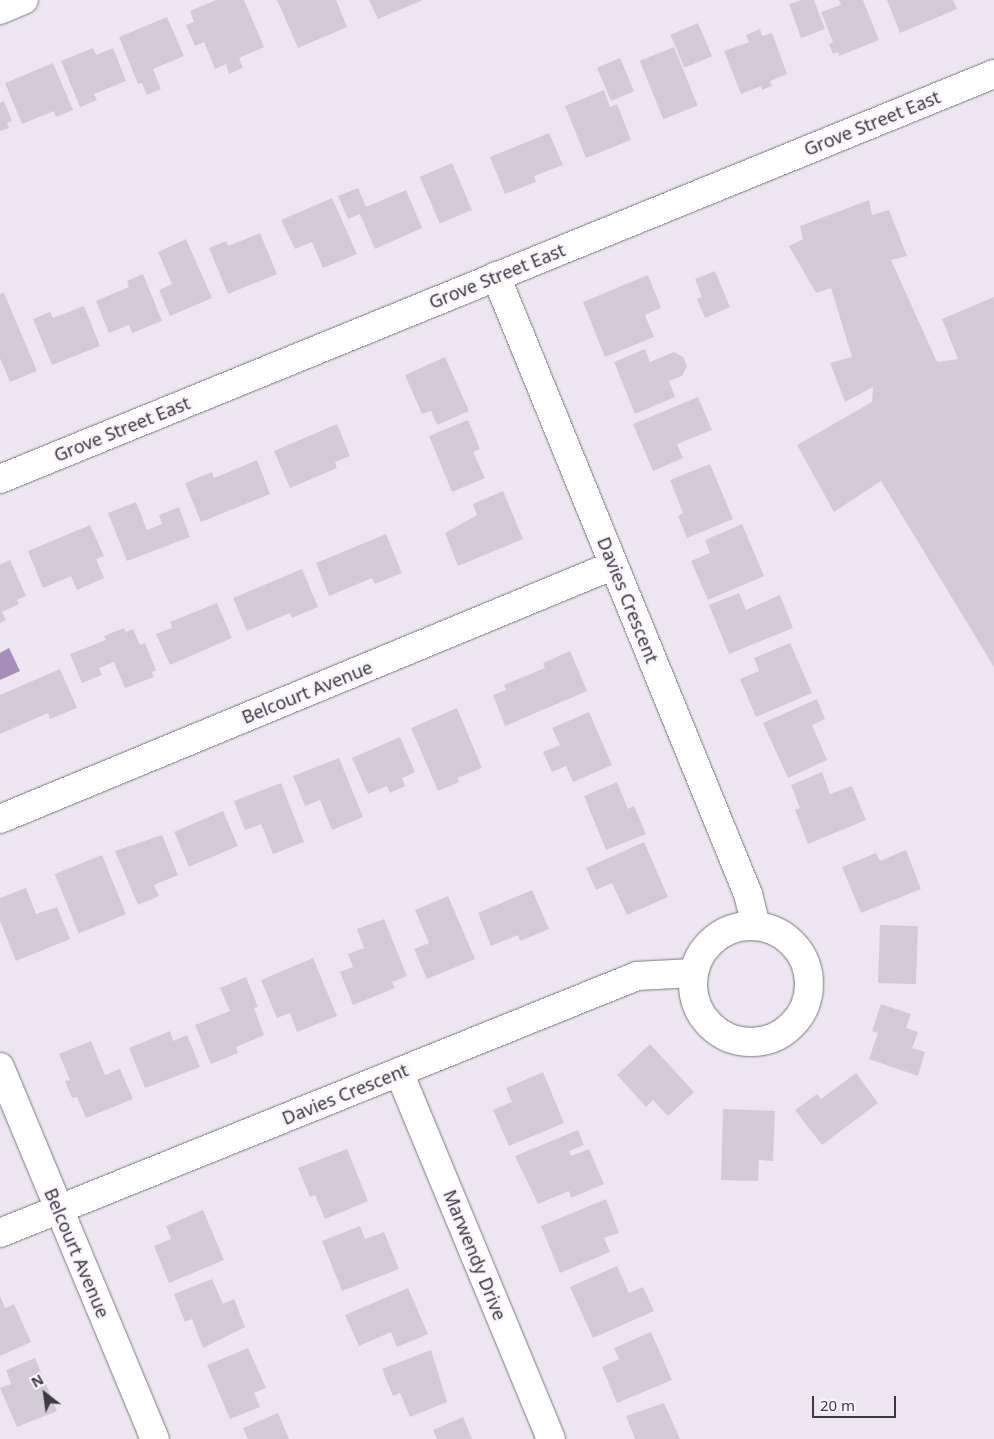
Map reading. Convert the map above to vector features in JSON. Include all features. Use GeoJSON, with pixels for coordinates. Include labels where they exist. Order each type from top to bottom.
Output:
{"type":"FeatureCollection","features":[{"type":"Feature","properties":{"kind":"street"},"geometry":{"type":"LineString","coordinates":[[0,10],[24,0]]}},
{"type":"Feature","properties":{"kind":"street","name":"Grove Street East"},"geometry":{"type":"LineString","coordinates":[[0,479],[994,74]]}},
{"type":"Feature","properties":{"kind":"street","name":"Davies Crescent"},"geometry":{"type":"LineString","coordinates":[[496,276],[748,894],[756,925]]}},
{"type":"Feature","properties":{"kind":"street","name":"Belcourt Avenue"},"geometry":{"type":"LineString","coordinates":[[0,819],[614,565]]}},
{"type":"Feature","properties":{"kind":"street"},"geometry":{"type":"LineString","coordinates":[[756,925],[775,930],[792,941],[804,957],[808,970],[808,997],[800,1015],[787,1030],[762,1040],[749,1042],[729,1038],[712,1028],[700,1012],[693,993],[694,973],[699,957],[723,932],[738,926],[756,925]]}},
{"type":"Feature","properties":{"kind":"street","name":"Davies Crescent"},"geometry":{"type":"LineString","coordinates":[[0,1234],[637,976],[694,973]]}},
{"type":"Feature","properties":{"kind":"street","name":"Belcourt Avenue"},"geometry":{"type":"LineString","coordinates":[[0,1067],[155,1439]]}},
{"type":"Feature","properties":{"kind":"street","name":"Marwendy Drive"},"geometry":{"type":"LineString","coordinates":[[400,1072],[551,1439]]}},
{"type":"Feature","properties":{"kind":"shaded area"},"geometry":{"type":"Polygon","coordinates":[[[9,648],[20,671],[0,680],[0,653],[9,648]]]}},
{"type":"Feature","properties":{"kind":"building"},"geometry":{"type":"Polygon","coordinates":[[[216,0],[244,0],[264,47],[239,58],[243,68],[229,74],[226,64],[215,69],[204,42],[195,46],[186,25],[194,22],[190,11],[216,0]]]}},
{"type":"Feature","properties":{"kind":"building"},"geometry":{"type":"Polygon","coordinates":[[[277,0],[336,0],[347,27],[298,48],[277,0]]]}},
{"type":"Feature","properties":{"kind":"building"},"geometry":{"type":"Polygon","coordinates":[[[369,0],[423,0],[378,19],[369,0]]]}},
{"type":"Feature","properties":{"kind":"building"},"geometry":{"type":"Polygon","coordinates":[[[801,0],[814,0],[825,29],[801,38],[789,4],[801,0]]]}},
{"type":"Feature","properties":{"kind":"building"},"geometry":{"type":"Polygon","coordinates":[[[839,0],[863,0],[879,40],[839,56],[838,52],[833,54],[829,44],[833,42],[821,12],[841,5],[839,0]]]}},
{"type":"Feature","properties":{"kind":"building"},"geometry":{"type":"Polygon","coordinates":[[[887,0],[953,0],[957,9],[900,33],[887,0]]]}},
{"type":"Feature","properties":{"kind":"building"},"geometry":{"type":"Polygon","coordinates":[[[167,17],[184,56],[153,69],[161,89],[147,95],[142,83],[138,84],[119,37],[167,17]]]}},
{"type":"Feature","properties":{"kind":"building"},"geometry":{"type":"Polygon","coordinates":[[[698,23],[712,56],[684,68],[670,35],[698,23]]]}},
{"type":"Feature","properties":{"kind":"building"},"geometry":{"type":"Polygon","coordinates":[[[760,29],[762,36],[772,33],[787,74],[770,81],[772,86],[762,90],[761,86],[741,94],[724,51],[749,42],[746,35],[760,29]]]}},
{"type":"Feature","properties":{"kind":"building"},"geometry":{"type":"Polygon","coordinates":[[[674,47],[698,105],[663,119],[640,61],[674,47]]]}},
{"type":"Feature","properties":{"kind":"building"},"geometry":{"type":"Polygon","coordinates":[[[93,48],[96,55],[113,48],[126,81],[94,94],[97,100],[80,107],[61,61],[93,48]]]}},
{"type":"Feature","properties":{"kind":"building"},"geometry":{"type":"Polygon","coordinates":[[[620,58],[634,91],[611,101],[597,68],[620,58]]]}},
{"type":"Feature","properties":{"kind":"building"},"geometry":{"type":"Polygon","coordinates":[[[53,63],[73,110],[56,117],[54,111],[22,124],[5,83],[53,63]]]}},
{"type":"Feature","properties":{"kind":"building"},"geometry":{"type":"Polygon","coordinates":[[[604,90],[610,107],[617,104],[631,140],[586,158],[565,106],[604,90]]]}},
{"type":"Feature","properties":{"kind":"building"},"geometry":{"type":"Polygon","coordinates":[[[4,101],[12,121],[7,123],[9,128],[0,131],[0,103],[4,101]]]}},
{"type":"Feature","properties":{"kind":"building"},"geometry":{"type":"Polygon","coordinates":[[[549,133],[563,165],[534,176],[536,182],[505,194],[490,157],[549,133]]]}},
{"type":"Feature","properties":{"kind":"building"},"geometry":{"type":"Polygon","coordinates":[[[452,163],[472,210],[440,224],[420,177],[452,163]]]}},
{"type":"Feature","properties":{"kind":"building"},"geometry":{"type":"Polygon","coordinates":[[[358,188],[366,207],[406,190],[422,228],[375,249],[360,214],[348,219],[338,196],[358,188]]]}},
{"type":"Feature","properties":{"kind":"building"},"geometry":{"type":"Polygon","coordinates":[[[332,198],[357,254],[323,268],[312,242],[295,249],[281,220],[332,198]]]}},
{"type":"Feature","properties":{"kind":"building"},"geometry":{"type":"Polygon","coordinates":[[[869,200],[872,215],[889,210],[907,256],[891,260],[937,362],[958,359],[942,319],[994,297],[994,667],[881,481],[834,512],[797,445],[872,402],[873,387],[845,402],[830,363],[852,357],[831,288],[816,293],[789,246],[803,239],[800,226],[869,200]]]}},
{"type":"Feature","properties":{"kind":"building"},"geometry":{"type":"Polygon","coordinates":[[[260,233],[277,274],[228,294],[209,248],[226,241],[228,246],[260,233]]]}},
{"type":"Feature","properties":{"kind":"building"},"geometry":{"type":"Polygon","coordinates":[[[186,239],[212,298],[170,316],[159,290],[172,284],[158,252],[186,239]]]}},
{"type":"Feature","properties":{"kind":"building"},"geometry":{"type":"Polygon","coordinates":[[[715,271],[730,307],[705,318],[697,299],[702,297],[695,279],[715,271]]]}},
{"type":"Feature","properties":{"kind":"building"},"geometry":{"type":"Polygon","coordinates":[[[143,274],[162,321],[132,333],[129,325],[109,333],[96,301],[129,287],[127,281],[143,274]]]}},
{"type":"Feature","properties":{"kind":"building"},"geometry":{"type":"Polygon","coordinates":[[[648,275],[661,308],[645,315],[654,337],[605,357],[583,302],[648,275]]]}},
{"type":"Feature","properties":{"kind":"building"},"geometry":{"type":"Polygon","coordinates":[[[4,293],[37,371],[10,382],[0,358],[0,294],[4,293]]]}},
{"type":"Feature","properties":{"kind":"building"},"geometry":{"type":"Polygon","coordinates":[[[84,306],[100,346],[52,365],[33,319],[50,312],[53,318],[84,306]]]}},
{"type":"Feature","properties":{"kind":"building"},"geometry":{"type":"Polygon","coordinates":[[[645,349],[650,362],[674,352],[683,357],[687,366],[682,376],[669,381],[675,397],[635,414],[614,362],[645,349]]]}},
{"type":"Feature","properties":{"kind":"building"},"geometry":{"type":"Polygon","coordinates":[[[445,357],[469,411],[437,425],[431,411],[422,414],[405,375],[445,357]]]}},
{"type":"Feature","properties":{"kind":"building"},"geometry":{"type":"Polygon","coordinates":[[[698,397],[712,430],[677,444],[683,458],[653,471],[633,424],[698,397]]]}},
{"type":"Feature","properties":{"kind":"building"},"geometry":{"type":"Polygon","coordinates":[[[468,420],[480,449],[473,452],[485,478],[452,492],[429,436],[468,420]]]}},
{"type":"Feature","properties":{"kind":"building"},"geometry":{"type":"Polygon","coordinates":[[[337,424],[350,456],[335,462],[337,468],[290,488],[274,451],[337,424]]]}},
{"type":"Feature","properties":{"kind":"building"},"geometry":{"type":"Polygon","coordinates":[[[257,460],[270,494],[201,522],[185,483],[212,472],[214,478],[257,460]]]}},
{"type":"Feature","properties":{"kind":"building"},"geometry":{"type":"Polygon","coordinates":[[[710,464],[733,519],[687,538],[678,516],[683,513],[670,480],[710,464]]]}},
{"type":"Feature","properties":{"kind":"building"},"geometry":{"type":"Polygon","coordinates":[[[503,491],[523,539],[458,566],[445,533],[477,515],[473,504],[503,491]]]}},
{"type":"Feature","properties":{"kind":"building"},"geometry":{"type":"Polygon","coordinates":[[[136,502],[147,530],[162,524],[159,515],[179,507],[190,537],[127,561],[108,513],[136,502]]]}},
{"type":"Feature","properties":{"kind":"building"},"geometry":{"type":"Polygon","coordinates":[[[742,524],[764,576],[708,600],[691,561],[710,553],[705,540],[742,524]]]}},
{"type":"Feature","properties":{"kind":"building"},"geometry":{"type":"Polygon","coordinates":[[[90,525],[104,556],[96,559],[104,578],[77,590],[71,576],[43,588],[28,551],[90,525]]]}},
{"type":"Feature","properties":{"kind":"building"},"geometry":{"type":"Polygon","coordinates":[[[386,534],[402,573],[375,584],[372,578],[329,596],[316,563],[386,534]]]}},
{"type":"Feature","properties":{"kind":"building"},"geometry":{"type":"Polygon","coordinates":[[[10,560],[26,596],[17,600],[19,604],[2,612],[6,620],[0,623],[0,565],[10,560]]]}},
{"type":"Feature","properties":{"kind":"building"},"geometry":{"type":"Polygon","coordinates":[[[302,569],[318,607],[292,618],[290,613],[247,631],[233,598],[302,569]]]}},
{"type":"Feature","properties":{"kind":"building"},"geometry":{"type":"Polygon","coordinates":[[[739,593],[746,610],[780,595],[793,628],[729,654],[709,605],[739,593]]]}},
{"type":"Feature","properties":{"kind":"building"},"geometry":{"type":"Polygon","coordinates":[[[217,603],[232,638],[170,665],[156,634],[172,628],[170,622],[217,603]]]}},
{"type":"Feature","properties":{"kind":"building"},"geometry":{"type":"Polygon","coordinates":[[[124,628],[126,632],[133,629],[140,645],[145,643],[156,670],[152,672],[154,677],[125,688],[114,662],[99,668],[102,675],[82,683],[70,654],[106,640],[104,636],[124,628]]]}},
{"type":"Feature","properties":{"kind":"building"},"geometry":{"type":"Polygon","coordinates":[[[790,643],[812,693],[756,717],[740,679],[759,671],[754,658],[790,643]]]}},
{"type":"Feature","properties":{"kind":"building"},"geometry":{"type":"Polygon","coordinates":[[[570,651],[587,691],[505,726],[493,695],[506,690],[504,685],[545,668],[543,663],[570,651]]]}},
{"type":"Feature","properties":{"kind":"building"},"geometry":{"type":"Polygon","coordinates":[[[60,669],[77,708],[50,719],[48,713],[0,734],[0,695],[60,669]]]}},
{"type":"Feature","properties":{"kind":"building"},"geometry":{"type":"Polygon","coordinates":[[[817,699],[825,719],[812,725],[827,760],[788,778],[763,723],[817,699]]]}},
{"type":"Feature","properties":{"kind":"building"},"geometry":{"type":"Polygon","coordinates":[[[457,708],[482,768],[457,778],[459,782],[438,791],[411,728],[457,708]]]}},
{"type":"Feature","properties":{"kind":"building"},"geometry":{"type":"Polygon","coordinates":[[[589,712],[612,765],[573,782],[566,766],[552,772],[543,752],[560,745],[552,728],[589,712]]]}},
{"type":"Feature","properties":{"kind":"building"},"geometry":{"type":"Polygon","coordinates":[[[400,737],[415,772],[402,778],[405,786],[390,793],[387,786],[368,794],[352,758],[400,737]]]}},
{"type":"Feature","properties":{"kind":"building"},"geometry":{"type":"Polygon","coordinates":[[[339,758],[363,817],[332,830],[320,800],[305,806],[293,776],[339,758]]]}},
{"type":"Feature","properties":{"kind":"building"},"geometry":{"type":"Polygon","coordinates":[[[822,772],[830,794],[852,786],[866,820],[808,844],[795,810],[800,808],[791,785],[822,772]]]}},
{"type":"Feature","properties":{"kind":"building"},"geometry":{"type":"Polygon","coordinates":[[[617,782],[628,809],[634,806],[646,834],[606,850],[584,796],[617,782]]]}},
{"type":"Feature","properties":{"kind":"building"},"geometry":{"type":"Polygon","coordinates":[[[281,783],[304,842],[273,854],[261,824],[245,830],[234,801],[281,783]]]}},
{"type":"Feature","properties":{"kind":"building"},"geometry":{"type":"Polygon","coordinates":[[[223,811],[238,846],[189,867],[174,832],[223,811]]]}},
{"type":"Feature","properties":{"kind":"building"},"geometry":{"type":"Polygon","coordinates":[[[162,835],[178,875],[154,885],[159,896],[138,905],[115,851],[162,835]]]}},
{"type":"Feature","properties":{"kind":"building"},"geometry":{"type":"Polygon","coordinates":[[[644,842],[668,897],[627,915],[612,883],[596,890],[586,868],[644,842]]]}},
{"type":"Feature","properties":{"kind":"building"},"geometry":{"type":"Polygon","coordinates":[[[906,850],[921,889],[861,913],[842,867],[876,853],[880,861],[906,850]]]}},
{"type":"Feature","properties":{"kind":"building"},"geometry":{"type":"Polygon","coordinates":[[[102,855],[126,914],[79,933],[55,874],[102,855]]]}},
{"type":"Feature","properties":{"kind":"building"},"geometry":{"type":"Polygon","coordinates":[[[26,888],[36,914],[57,907],[70,939],[16,961],[0,921],[0,898],[26,888]]]}},
{"type":"Feature","properties":{"kind":"building"},"geometry":{"type":"Polygon","coordinates":[[[532,890],[549,929],[520,941],[518,935],[491,946],[478,913],[532,890]]]}},
{"type":"Feature","properties":{"kind":"building"},"geometry":{"type":"Polygon","coordinates":[[[448,896],[475,959],[427,979],[414,949],[429,943],[415,910],[448,896]]]}},
{"type":"Feature","properties":{"kind":"building"},"geometry":{"type":"Polygon","coordinates":[[[384,919],[407,976],[392,982],[395,988],[353,1005],[340,972],[353,967],[348,954],[364,948],[357,929],[384,919]]]}},
{"type":"Feature","properties":{"kind":"building"},"geometry":{"type":"Polygon","coordinates":[[[880,925],[918,926],[916,984],[878,983],[880,925]]]}},
{"type":"Feature","properties":{"kind":"building"},"geometry":{"type":"Polygon","coordinates":[[[313,958],[337,1016],[297,1032],[290,1013],[277,1018],[261,980],[313,958]]]}},
{"type":"Feature","properties":{"kind":"building"},"geometry":{"type":"Polygon","coordinates":[[[246,977],[258,1007],[254,1008],[264,1035],[236,1047],[238,1053],[211,1064],[195,1025],[230,1011],[220,988],[246,977]]]}},
{"type":"Feature","properties":{"kind":"building"},"geometry":{"type":"Polygon","coordinates":[[[881,1004],[911,1014],[906,1028],[918,1032],[912,1048],[925,1052],[918,1076],[869,1059],[878,1033],[872,1031],[881,1004]]]}},
{"type":"Feature","properties":{"kind":"building"},"geometry":{"type":"Polygon","coordinates":[[[170,1031],[173,1041],[187,1035],[200,1067],[145,1088],[129,1048],[170,1031]]]}},
{"type":"Feature","properties":{"kind":"building"},"geometry":{"type":"Polygon","coordinates":[[[91,1041],[105,1075],[120,1069],[133,1099],[86,1118],[77,1097],[72,1098],[65,1081],[70,1080],[59,1054],[91,1041]]]}},
{"type":"Feature","properties":{"kind":"building"},"geometry":{"type":"Polygon","coordinates":[[[650,1044],[694,1092],[668,1116],[653,1100],[646,1107],[617,1075],[650,1044]]]}},
{"type":"Feature","properties":{"kind":"building"},"geometry":{"type":"Polygon","coordinates":[[[543,1072],[564,1123],[509,1146],[493,1110],[512,1102],[506,1088],[543,1072]]]}},
{"type":"Feature","properties":{"kind":"building"},"geometry":{"type":"Polygon","coordinates":[[[856,1073],[878,1103],[822,1145],[795,1110],[817,1094],[821,1099],[856,1073]]]}},
{"type":"Feature","properties":{"kind":"building"},"geometry":{"type":"Polygon","coordinates":[[[723,1109],[775,1111],[773,1161],[759,1160],[758,1181],[721,1180],[723,1109]]]}},
{"type":"Feature","properties":{"kind":"building"},"geometry":{"type":"Polygon","coordinates":[[[578,1130],[584,1145],[569,1151],[571,1156],[589,1149],[604,1184],[571,1198],[569,1191],[538,1204],[515,1156],[578,1130]]]}},
{"type":"Feature","properties":{"kind":"building"},"geometry":{"type":"Polygon","coordinates":[[[347,1149],[368,1201],[325,1219],[315,1195],[310,1197],[298,1168],[347,1149]]]}},
{"type":"Feature","properties":{"kind":"building"},"geometry":{"type":"Polygon","coordinates":[[[606,1199],[619,1233],[604,1238],[610,1252],[560,1273],[541,1226],[606,1199]]]}},
{"type":"Feature","properties":{"kind":"building"},"geometry":{"type":"Polygon","coordinates":[[[203,1210],[224,1260],[169,1283],[154,1246],[171,1239],[166,1226],[203,1210]]]}},
{"type":"Feature","properties":{"kind":"building"},"geometry":{"type":"Polygon","coordinates":[[[360,1226],[365,1239],[384,1232],[399,1269],[342,1291],[322,1241],[360,1226]]]}},
{"type":"Feature","properties":{"kind":"building"},"geometry":{"type":"Polygon","coordinates":[[[617,1266],[629,1293],[643,1287],[654,1311],[593,1338],[570,1287],[617,1266]]]}},
{"type":"Feature","properties":{"kind":"building"},"geometry":{"type":"Polygon","coordinates":[[[212,1279],[223,1304],[234,1299],[245,1327],[203,1348],[192,1319],[185,1322],[174,1294],[212,1279]]]}},
{"type":"Feature","properties":{"kind":"building"},"geometry":{"type":"Polygon","coordinates":[[[408,1288],[428,1334],[397,1347],[391,1332],[359,1346],[345,1315],[408,1288]]]}},
{"type":"Feature","properties":{"kind":"building"},"geometry":{"type":"Polygon","coordinates":[[[0,1296],[5,1308],[14,1304],[31,1342],[0,1356],[0,1296]]]}},
{"type":"Feature","properties":{"kind":"building"},"geometry":{"type":"Polygon","coordinates":[[[651,1332],[672,1380],[617,1403],[602,1367],[619,1359],[614,1348],[651,1332]]]}},
{"type":"Feature","properties":{"kind":"building"},"geometry":{"type":"Polygon","coordinates":[[[248,1348],[266,1388],[254,1393],[260,1407],[230,1419],[207,1365],[248,1348]]]}},
{"type":"Feature","properties":{"kind":"building"},"geometry":{"type":"Polygon","coordinates":[[[431,1350],[447,1402],[410,1417],[400,1393],[393,1396],[382,1369],[431,1350]]]}},
{"type":"Feature","properties":{"kind":"building"},"geometry":{"type":"Polygon","coordinates":[[[35,1358],[57,1411],[17,1427],[0,1388],[11,1384],[6,1370],[35,1358]]]}},
{"type":"Feature","properties":{"kind":"building"},"geometry":{"type":"Polygon","coordinates":[[[664,1403],[680,1439],[635,1439],[626,1416],[664,1403]]]}},
{"type":"Feature","properties":{"kind":"building"},"geometry":{"type":"Polygon","coordinates":[[[278,1413],[289,1439],[248,1439],[243,1428],[278,1413]]]}},
{"type":"Feature","properties":{"kind":"building"},"geometry":{"type":"Polygon","coordinates":[[[463,1417],[472,1439],[437,1439],[433,1430],[463,1417]]]}}]}
